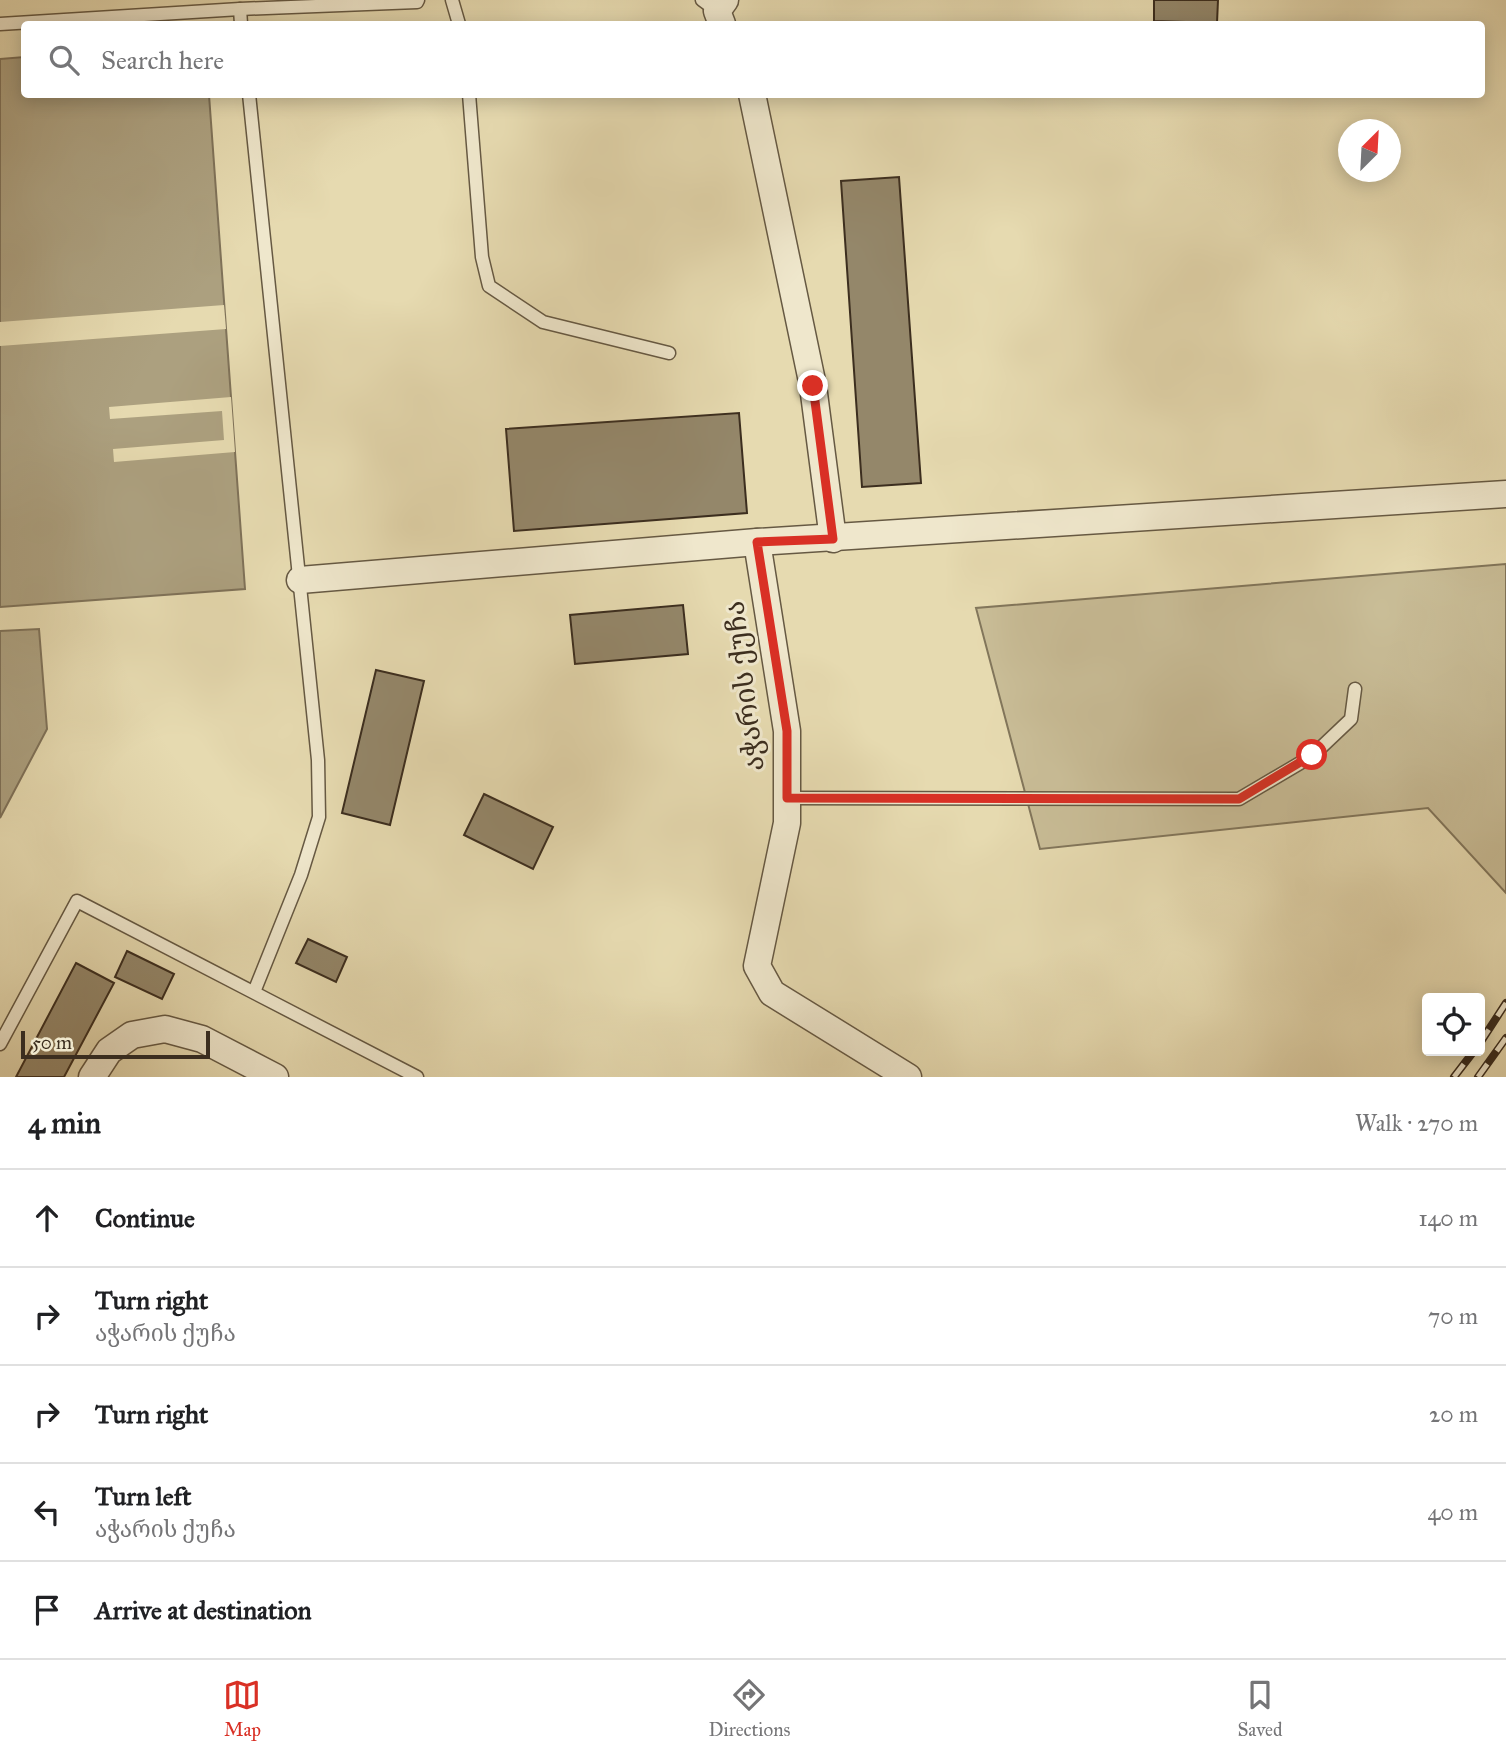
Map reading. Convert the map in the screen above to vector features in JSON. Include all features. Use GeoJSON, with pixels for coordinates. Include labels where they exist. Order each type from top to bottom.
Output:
{"type":"FeatureCollection","features":[{"type":"Feature","properties":{"kind":"street"},"geometry":{"type":"LineString","coordinates":[[753,98],[813,386],[833,539]]}},
{"type":"Feature","properties":{"kind":"street"},"geometry":{"type":"LineString","coordinates":[[300,580],[757,542],[1506,494]]}},
{"type":"Feature","properties":{"kind":"street","name":"აჭარის ქუჩა"},"geometry":{"type":"LineString","coordinates":[[757,542],[787,731],[787,823],[757,967],[772,993],[908,1077]]}},
{"type":"Feature","properties":{"kind":"street"},"geometry":{"type":"LineString","coordinates":[[92,1077],[109,1051],[132,1035],[165,1029],[202,1039],[275,1077]]}},
{"type":"Feature","properties":{"kind":"lane"},"geometry":{"type":"LineString","coordinates":[[31,21],[185,6],[240,9],[418,0]]}},
{"type":"Feature","properties":{"kind":"lane"},"geometry":{"type":"LineString","coordinates":[[452,0],[458,21]]}},
{"type":"Feature","properties":{"kind":"lane"},"geometry":{"type":"LineString","coordinates":[[240,9],[241,21]]}},
{"type":"Feature","properties":{"kind":"lane"},"geometry":{"type":"LineString","coordinates":[[0,24],[21,22]]}},
{"type":"Feature","properties":{"kind":"lane"},"geometry":{"type":"LineString","coordinates":[[249,98],[318,760],[319,817],[301,876],[254,992]]}},
{"type":"Feature","properties":{"kind":"lane"},"geometry":{"type":"LineString","coordinates":[[469,98],[482,257],[489,286],[543,323],[669,353]]}},
{"type":"Feature","properties":{"kind":"lane"},"geometry":{"type":"LineString","coordinates":[[787,798],[1239,799],[1322,747],[1351,719],[1355,689]]}},
{"type":"Feature","properties":{"kind":"lane"},"geometry":{"type":"LineString","coordinates":[[0,1044],[77,901],[417,1077]]}},
{"type":"Feature","properties":{"kind":"shaded area"},"geometry":{"type":"Polygon","coordinates":[[[21,57],[21,98],[209,98],[245,589],[0,607],[0,59],[21,57]]]}},
{"type":"Feature","properties":{"kind":"shaded area"},"geometry":{"type":"Polygon","coordinates":[[[1506,564],[1506,893],[1428,808],[1040,849],[976,608],[1506,564]]]}},
{"type":"Feature","properties":{"kind":"shaded area"},"geometry":{"type":"Polygon","coordinates":[[[39,629],[47,729],[0,818],[0,631],[39,629]]]}},
{"type":"Feature","properties":{"kind":"pier"},"geometry":{"type":"Polygon","coordinates":[[[224,305],[226,329],[0,346],[0,322],[224,305]]]}},
{"type":"Feature","properties":{"kind":"pier"},"geometry":{"type":"Polygon","coordinates":[[[231,397],[235,452],[114,462],[113,449],[224,440],[222,411],[110,419],[109,407],[231,397]]]}},
{"type":"Feature","properties":{"kind":"building"},"geometry":{"type":"Polygon","coordinates":[[[1154,0],[1218,0],[1217,21],[1154,21],[1154,0]]]}},
{"type":"Feature","properties":{"kind":"building"},"geometry":{"type":"Polygon","coordinates":[[[899,177],[921,483],[862,487],[841,181],[899,177]]]}},
{"type":"Feature","properties":{"kind":"building"},"geometry":{"type":"Polygon","coordinates":[[[739,413],[747,513],[514,531],[506,429],[739,413]]]}},
{"type":"Feature","properties":{"kind":"building"},"geometry":{"type":"Polygon","coordinates":[[[683,605],[688,654],[575,664],[570,615],[683,605]]]}},
{"type":"Feature","properties":{"kind":"building"},"geometry":{"type":"Polygon","coordinates":[[[376,670],[424,681],[390,825],[342,813],[376,670]]]}},
{"type":"Feature","properties":{"kind":"building"},"geometry":{"type":"Polygon","coordinates":[[[484,794],[553,827],[533,869],[464,835],[484,794]]]}},
{"type":"Feature","properties":{"kind":"building"},"geometry":{"type":"Polygon","coordinates":[[[308,939],[347,957],[336,982],[296,963],[308,939]]]}},
{"type":"Feature","properties":{"kind":"building"},"geometry":{"type":"Polygon","coordinates":[[[127,951],[174,974],[162,999],[115,977],[127,951]]]}},
{"type":"Feature","properties":{"kind":"building"},"geometry":{"type":"Polygon","coordinates":[[[76,963],[114,983],[64,1077],[16,1077],[76,963]]]}},
{"type":"Feature","properties":{"kind":"railway"},"geometry":{"type":"LineString","coordinates":[[1485,1035],[1506,1003]]}},
{"type":"Feature","properties":{"kind":"railway"},"geometry":{"type":"LineString","coordinates":[[1478,1077],[1506,1038]]}},
{"type":"Feature","properties":{"kind":"railway"},"geometry":{"type":"LineString","coordinates":[[1454,1077],[1470,1056]]}},
{"type":"Feature","properties":{"kind":"route"},"geometry":{"type":"LineString","coordinates":[[813,386],[833,539],[757,542],[787,731],[787,798],[1239,799],[1312,755]]}}]}
